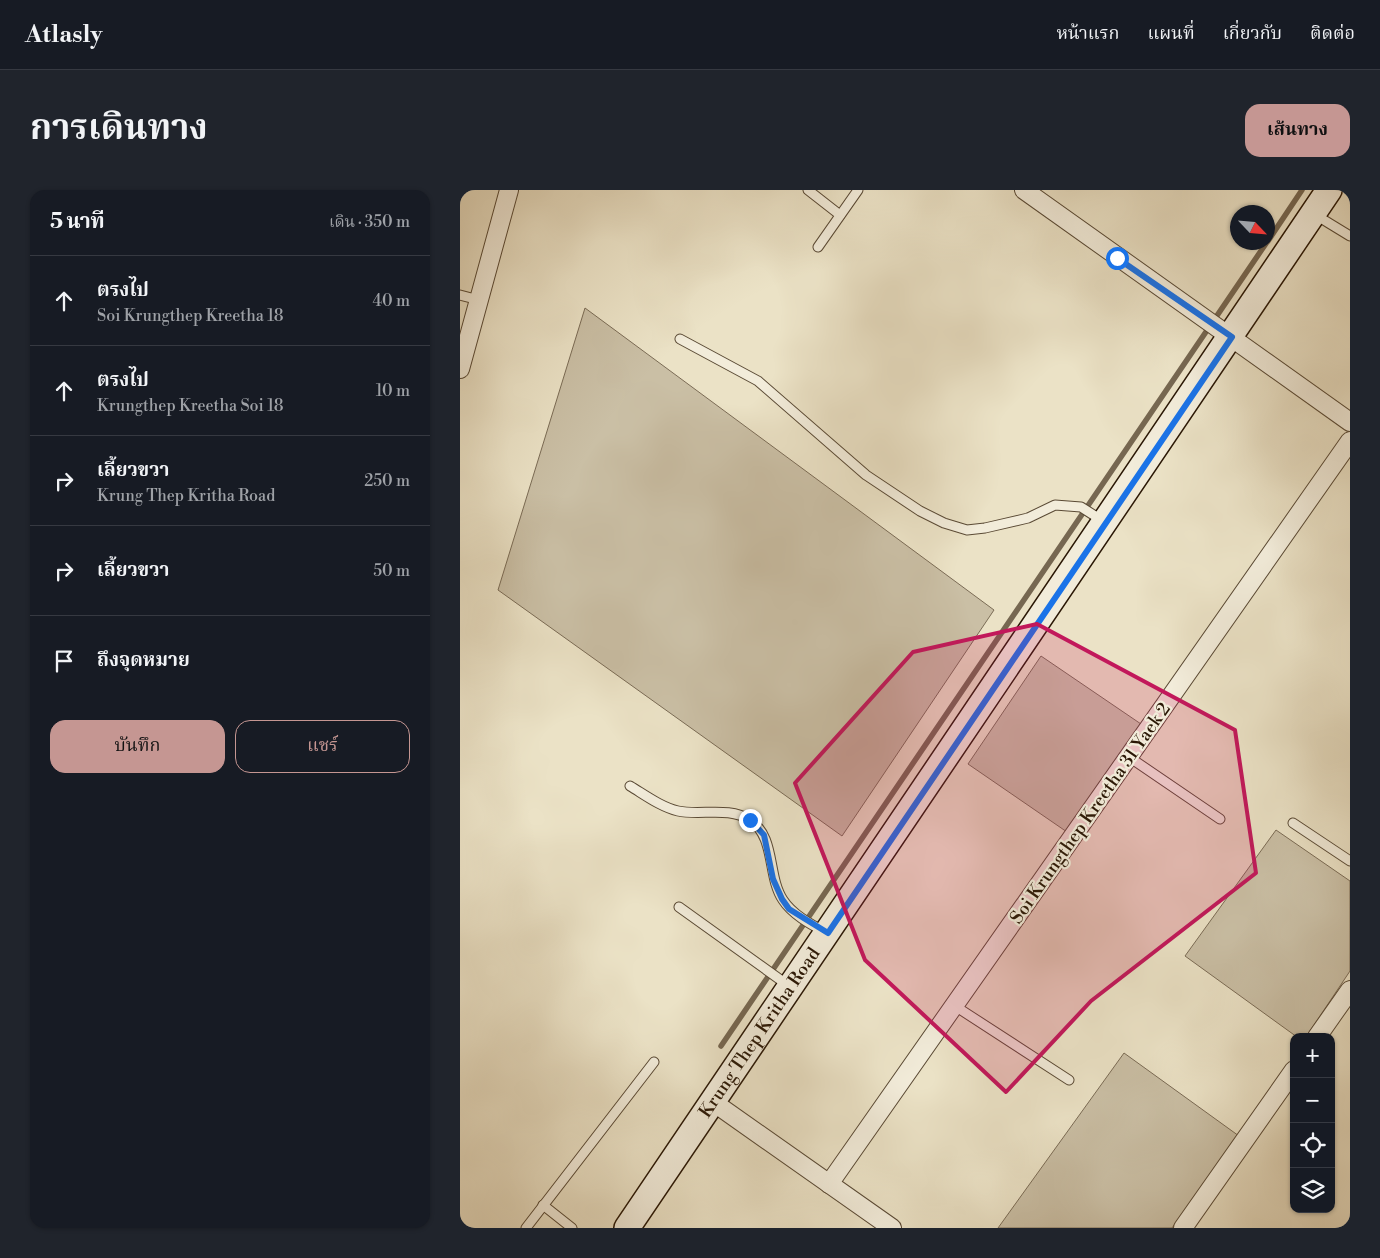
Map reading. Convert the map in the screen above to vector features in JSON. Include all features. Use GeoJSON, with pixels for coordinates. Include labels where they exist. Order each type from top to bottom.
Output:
{"type":"FeatureCollection","features":[{"type":"Feature","properties":{"kind":"main road","name":"Krung Thep Kritha Road"},"geometry":{"type":"LineString","coordinates":[[627,1228],[712,1102],[785,983],[1101,520],[1225,333],[1321,197]]}},
{"type":"Feature","properties":{"kind":"street"},"geometry":{"type":"LineString","coordinates":[[460,369],[509,190]]}},
{"type":"Feature","properties":{"kind":"street"},"geometry":{"type":"LineString","coordinates":[[1024,190],[1204,316],[1350,422]]}},
{"type":"Feature","properties":{"kind":"street","name":"Soi Krungthep Kreetha 31 Yaek 2"},"geometry":{"type":"LineString","coordinates":[[829,1184],[1350,441]]}},
{"type":"Feature","properties":{"kind":"street"},"geometry":{"type":"LineString","coordinates":[[1320,1033],[1350,990]]}},
{"type":"Feature","properties":{"kind":"street"},"geometry":{"type":"LineString","coordinates":[[1183,1228],[1290,1076]]}},
{"type":"Feature","properties":{"kind":"street"},"geometry":{"type":"LineString","coordinates":[[712,1102],[892,1228]]}},
{"type":"Feature","properties":{"kind":"lane"},"geometry":{"type":"LineString","coordinates":[[808,190],[840,215]]}},
{"type":"Feature","properties":{"kind":"lane"},"geometry":{"type":"LineString","coordinates":[[818,247],[858,190]]}},
{"type":"Feature","properties":{"kind":"lane"},"geometry":{"type":"LineString","coordinates":[[1321,197],[1350,236]]}},
{"type":"Feature","properties":{"kind":"lane"},"geometry":{"type":"LineString","coordinates":[[460,295],[479,300]]}},
{"type":"Feature","properties":{"kind":"lane"},"geometry":{"type":"LineString","coordinates":[[680,339],[758,381],[866,474],[920,512],[944,523],[967,530],[985,528],[1028,518],[1055,505],[1081,507],[1101,520]]}},
{"type":"Feature","properties":{"kind":"lane"},"geometry":{"type":"LineString","coordinates":[[1129,757],[1220,819]]}},
{"type":"Feature","properties":{"kind":"lane"},"geometry":{"type":"LineString","coordinates":[[630,786],[678,811],[719,811],[750,820],[764,835],[773,879],[782,899],[789,909],[821,930]]}},
{"type":"Feature","properties":{"kind":"lane"},"geometry":{"type":"LineString","coordinates":[[1293,823],[1350,861]]}},
{"type":"Feature","properties":{"kind":"lane"},"geometry":{"type":"LineString","coordinates":[[680,907],[785,983]]}},
{"type":"Feature","properties":{"kind":"lane"},"geometry":{"type":"LineString","coordinates":[[955,1006],[1069,1080]]}},
{"type":"Feature","properties":{"kind":"lane"},"geometry":{"type":"LineString","coordinates":[[526,1228],[654,1062]]}},
{"type":"Feature","properties":{"kind":"lane"},"geometry":{"type":"LineString","coordinates":[[543,1205],[572,1228]]}},
{"type":"Feature","properties":{"kind":"highlighted area"},"geometry":{"type":"Polygon","coordinates":[[[1037,624],[1235,730],[1256,873],[1091,1001],[1006,1092],[865,960],[795,783],[913,652],[1037,624]]]}},
{"type":"Feature","properties":{"kind":"shaded area"},"geometry":{"type":"Polygon","coordinates":[[[585,308],[994,610],[842,836],[498,590],[585,308]]]}},
{"type":"Feature","properties":{"kind":"shaded area"},"geometry":{"type":"Polygon","coordinates":[[[1041,656],[1141,724],[1067,832],[968,764],[1041,656]]]}},
{"type":"Feature","properties":{"kind":"shaded area"},"geometry":{"type":"Polygon","coordinates":[[[1276,830],[1350,881],[1350,971],[1309,1033],[1291,1033],[1185,956],[1276,830]]]}},
{"type":"Feature","properties":{"kind":"shaded area"},"geometry":{"type":"Polygon","coordinates":[[[1124,1053],[1239,1136],[1172,1228],[998,1228],[1124,1053]]]}},
{"type":"Feature","properties":{"kind":"waterway"},"geometry":{"type":"LineString","coordinates":[[1275,230],[1302,190]]}},
{"type":"Feature","properties":{"kind":"waterway"},"geometry":{"type":"LineString","coordinates":[[721,1046],[1262,250]]}},
{"type":"Feature","properties":{"kind":"route"},"geometry":{"type":"LineString","coordinates":[[750,820],[764,835],[773,879],[782,899],[789,909],[828,933],[1232,337],[1117,258]]}}]}
